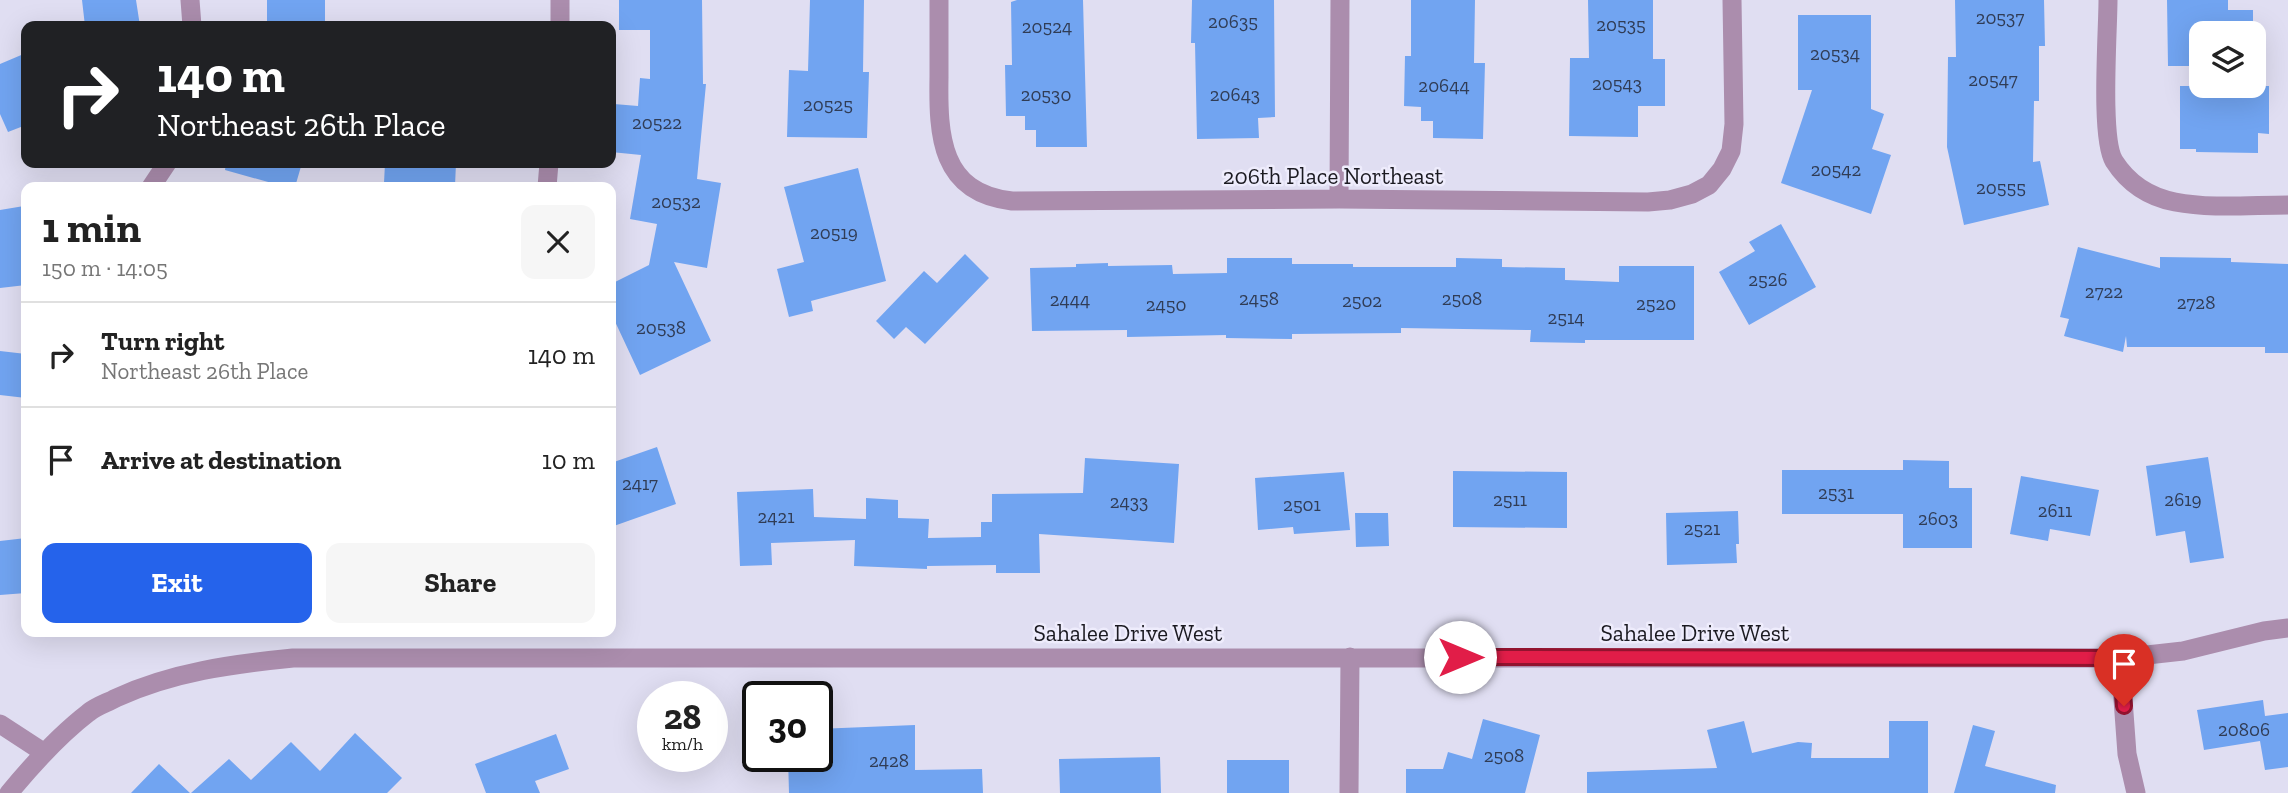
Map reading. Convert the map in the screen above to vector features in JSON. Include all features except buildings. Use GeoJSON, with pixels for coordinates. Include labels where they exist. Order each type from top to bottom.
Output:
{"type":"FeatureCollection","features":[{"type":"Feature","properties":{"kind":"street"},"geometry":{"type":"LineString","coordinates":[[190,0],[192,21]]}},
{"type":"Feature","properties":{"kind":"street"},"geometry":{"type":"LineString","coordinates":[[560,0],[560,21]]}},
{"type":"Feature","properties":{"kind":"street","name":"206th Place Northeast"},"geometry":{"type":"LineString","coordinates":[[939,0],[938,115],[947,158],[961,179],[992,199],[1648,202],[1692,194],[1709,185],[1722,169],[1731,150],[1734,124],[1732,0]]}},
{"type":"Feature","properties":{"kind":"street"},"geometry":{"type":"LineString","coordinates":[[1339,199],[1340,0]]}},
{"type":"Feature","properties":{"kind":"street"},"geometry":{"type":"LineString","coordinates":[[2108,0],[2107,132],[2113,159],[2130,181],[2149,194],[2175,202],[2207,205],[2288,205]]}},
{"type":"Feature","properties":{"kind":"street","name":"Sahalee Drive West"},"geometry":{"type":"LineString","coordinates":[[9,793],[43,752],[90,711],[135,690],[182,675],[233,664],[293,658],[2120,658],[2183,651],[2264,631],[2288,628]]}},
{"type":"Feature","properties":{"kind":"street"},"geometry":{"type":"LineString","coordinates":[[1349,793],[1350,657]]}},
{"type":"Feature","properties":{"kind":"street"},"geometry":{"type":"LineString","coordinates":[[2120,658],[2127,754],[2136,793]]}},
{"type":"Feature","properties":{"kind":"street"},"geometry":{"type":"LineString","coordinates":[[0,724],[43,752]]}},
{"type":"Feature","properties":{"kind":"route"},"geometry":{"type":"LineString","coordinates":[[1460,657],[2120,658],[2124,706]]}}]}
